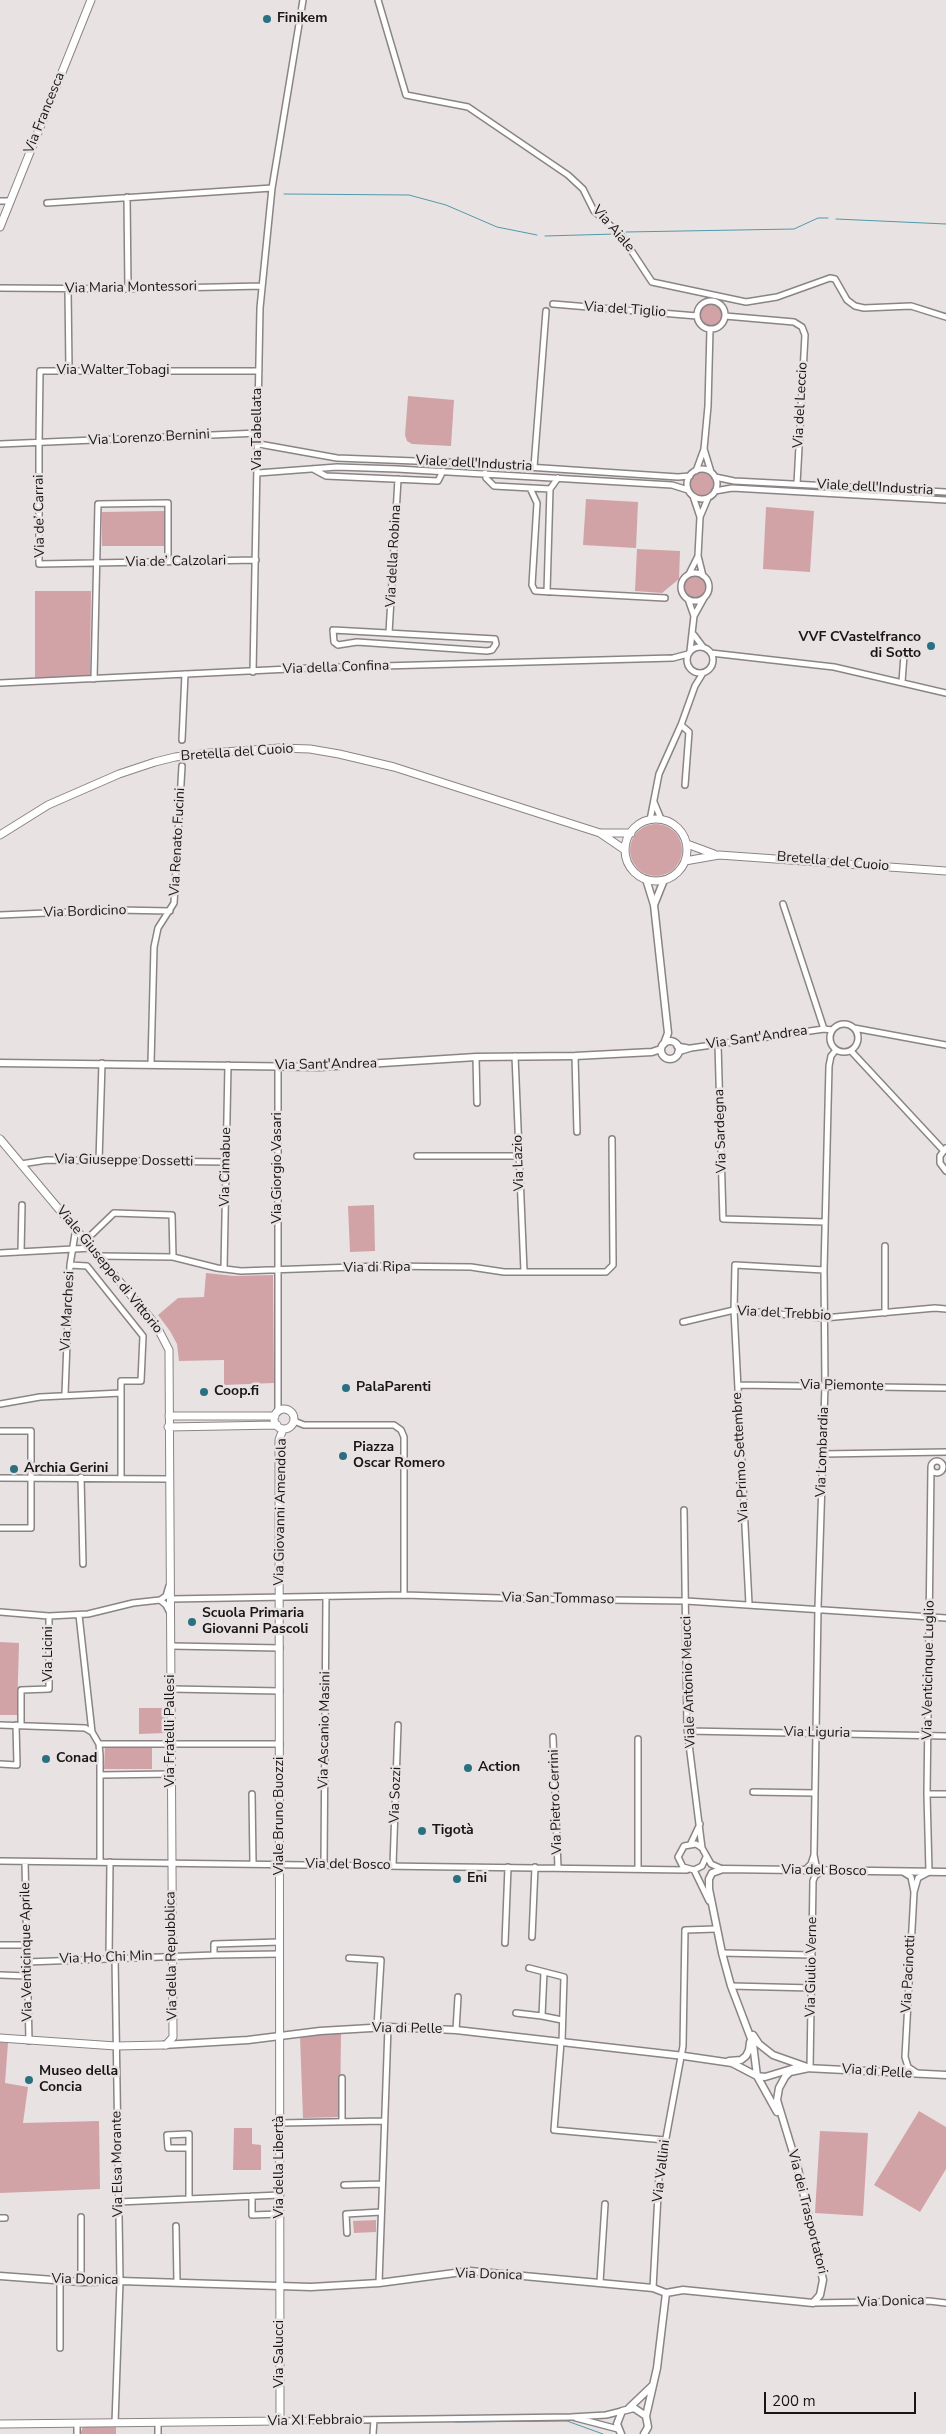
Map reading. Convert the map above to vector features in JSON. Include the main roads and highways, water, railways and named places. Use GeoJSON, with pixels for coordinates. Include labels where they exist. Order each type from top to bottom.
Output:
{"type":"FeatureCollection","features":[{"type":"Feature","properties":{"kind":"main road","name":"Via Francesca"},"geometry":{"type":"LineString","coordinates":[[0,227],[92,0]]}},
{"type":"Feature","properties":{"kind":"main road","name":"Bretella del Cuoio"},"geometry":{"type":"LineString","coordinates":[[0,835],[66,797],[119,774],[155,762],[175,757],[210,753],[280,748],[310,749],[367,759],[600,833],[625,850]]}},
{"type":"Feature","properties":{"kind":"main road"},"geometry":{"type":"LineString","coordinates":[[661,819],[676,826],[683,834],[686,844],[685,861],[677,873],[664,880],[646,879],[636,874],[630,866],[625,850],[630,833],[637,826],[650,820],[661,819]]}},
{"type":"Feature","properties":{"kind":"main road","name":"Bretella del Cuoio"},"geometry":{"type":"LineString","coordinates":[[600,833],[630,833]]}},
{"type":"Feature","properties":{"kind":"main road","name":"Bretella del Cuoio"},"geometry":{"type":"LineString","coordinates":[[686,844],[719,855]]}},
{"type":"Feature","properties":{"kind":"main road","name":"Bretella del Cuoio"},"geometry":{"type":"LineString","coordinates":[[685,861],[719,855],[946,871]]}},
{"type":"Feature","properties":{"kind":"main road","name":"Viale Giuseppe di Vittorio"},"geometry":{"type":"LineString","coordinates":[[0,1139],[156,1325],[166,1342],[170,1359],[168,1427],[170,1599]]}},
{"type":"Feature","properties":{"kind":"main road"},"geometry":{"type":"LineString","coordinates":[[168,1427],[280,1427],[291,1426],[294,1421],[291,1412],[169,1416]]}},
{"type":"Feature","properties":{"kind":"main road","name":"Via Giovanni Amendola"},"geometry":{"type":"LineString","coordinates":[[278,1413],[280,1427],[280,1596]]}},
{"type":"Feature","properties":{"kind":"main road","name":"Viale Bruno Buozzi"},"geometry":{"type":"LineString","coordinates":[[276,2037],[276,1942],[280,1864],[280,1596]]}},
{"type":"Feature","properties":{"kind":"main road","name":"Via Fratelli Pallesi"},"geometry":{"type":"LineString","coordinates":[[170,1599],[171,1864]]}},
{"type":"Feature","properties":{"kind":"main road","name":"Via della Repubblica"},"geometry":{"type":"LineString","coordinates":[[164,2045],[173,2036],[171,1864]]}},
{"type":"Feature","properties":{"kind":"main road","name":"Via della Libertà"},"geometry":{"type":"LineString","coordinates":[[276,2037],[280,2047],[280,2287]]}},
{"type":"Feature","properties":{"kind":"main road","name":"Via di Pelle"},"geometry":{"type":"LineString","coordinates":[[0,2038],[29,2042],[116,2046],[164,2045]]}},
{"type":"Feature","properties":{"kind":"main road","name":"Via Salucci"},"geometry":{"type":"LineString","coordinates":[[280,2287],[280,2421]]}},
{"type":"Feature","properties":{"kind":"main road","name":"Via XI Febbraio"},"geometry":{"type":"LineString","coordinates":[[0,2424],[280,2421]]}},
{"type":"Feature","properties":{"kind":"waterway"},"geometry":{"type":"LineString","coordinates":[[284,194],[409,195],[446,205],[497,227],[537,235]]}},
{"type":"Feature","properties":{"kind":"waterway"},"geometry":{"type":"LineString","coordinates":[[626,232],[794,229],[818,218],[828,218]]}},
{"type":"Feature","properties":{"kind":"waterway"},"geometry":{"type":"LineString","coordinates":[[836,219],[946,224]]}},
{"type":"Feature","properties":{"kind":"waterway"},"geometry":{"type":"LineString","coordinates":[[545,236],[615,234]]}},
{"type":"Feature","properties":{"kind":"waterway"},"geometry":{"type":"LineString","coordinates":[[455,2422],[567,2421],[603,2434]]}},
{"type":"Feature","properties":{"kind":"place","name":"Finikem"},"geometry":{"type":"Point","coordinates":[267,19]}},
{"type":"Feature","properties":{"kind":"place","name":"VVF CVastelfranco di Sotto"},"geometry":{"type":"Point","coordinates":[931,646]}},
{"type":"Feature","properties":{"kind":"place","name":"PalaParenti"},"geometry":{"type":"Point","coordinates":[346,1388]}},
{"type":"Feature","properties":{"kind":"place","name":"Coop.fi"},"geometry":{"type":"Point","coordinates":[204,1392]}},
{"type":"Feature","properties":{"kind":"place","name":"Piazza Oscar Romero"},"geometry":{"type":"Point","coordinates":[343,1456]}},
{"type":"Feature","properties":{"kind":"place","name":"Archia Gerini"},"geometry":{"type":"Point","coordinates":[14,1469]}},
{"type":"Feature","properties":{"kind":"place","name":"Scuola Primaria Giovanni Pascoli"},"geometry":{"type":"Point","coordinates":[192,1622]}},
{"type":"Feature","properties":{"kind":"place","name":"Conad"},"geometry":{"type":"Point","coordinates":[46,1759]}},
{"type":"Feature","properties":{"kind":"place","name":"Action"},"geometry":{"type":"Point","coordinates":[468,1768]}},
{"type":"Feature","properties":{"kind":"place","name":"Tigotà"},"geometry":{"type":"Point","coordinates":[422,1831]}},
{"type":"Feature","properties":{"kind":"place","name":"Eni"},"geometry":{"type":"Point","coordinates":[457,1879]}},
{"type":"Feature","properties":{"kind":"place","name":"Museo della Concia"},"geometry":{"type":"Point","coordinates":[29,2080]}}]}
